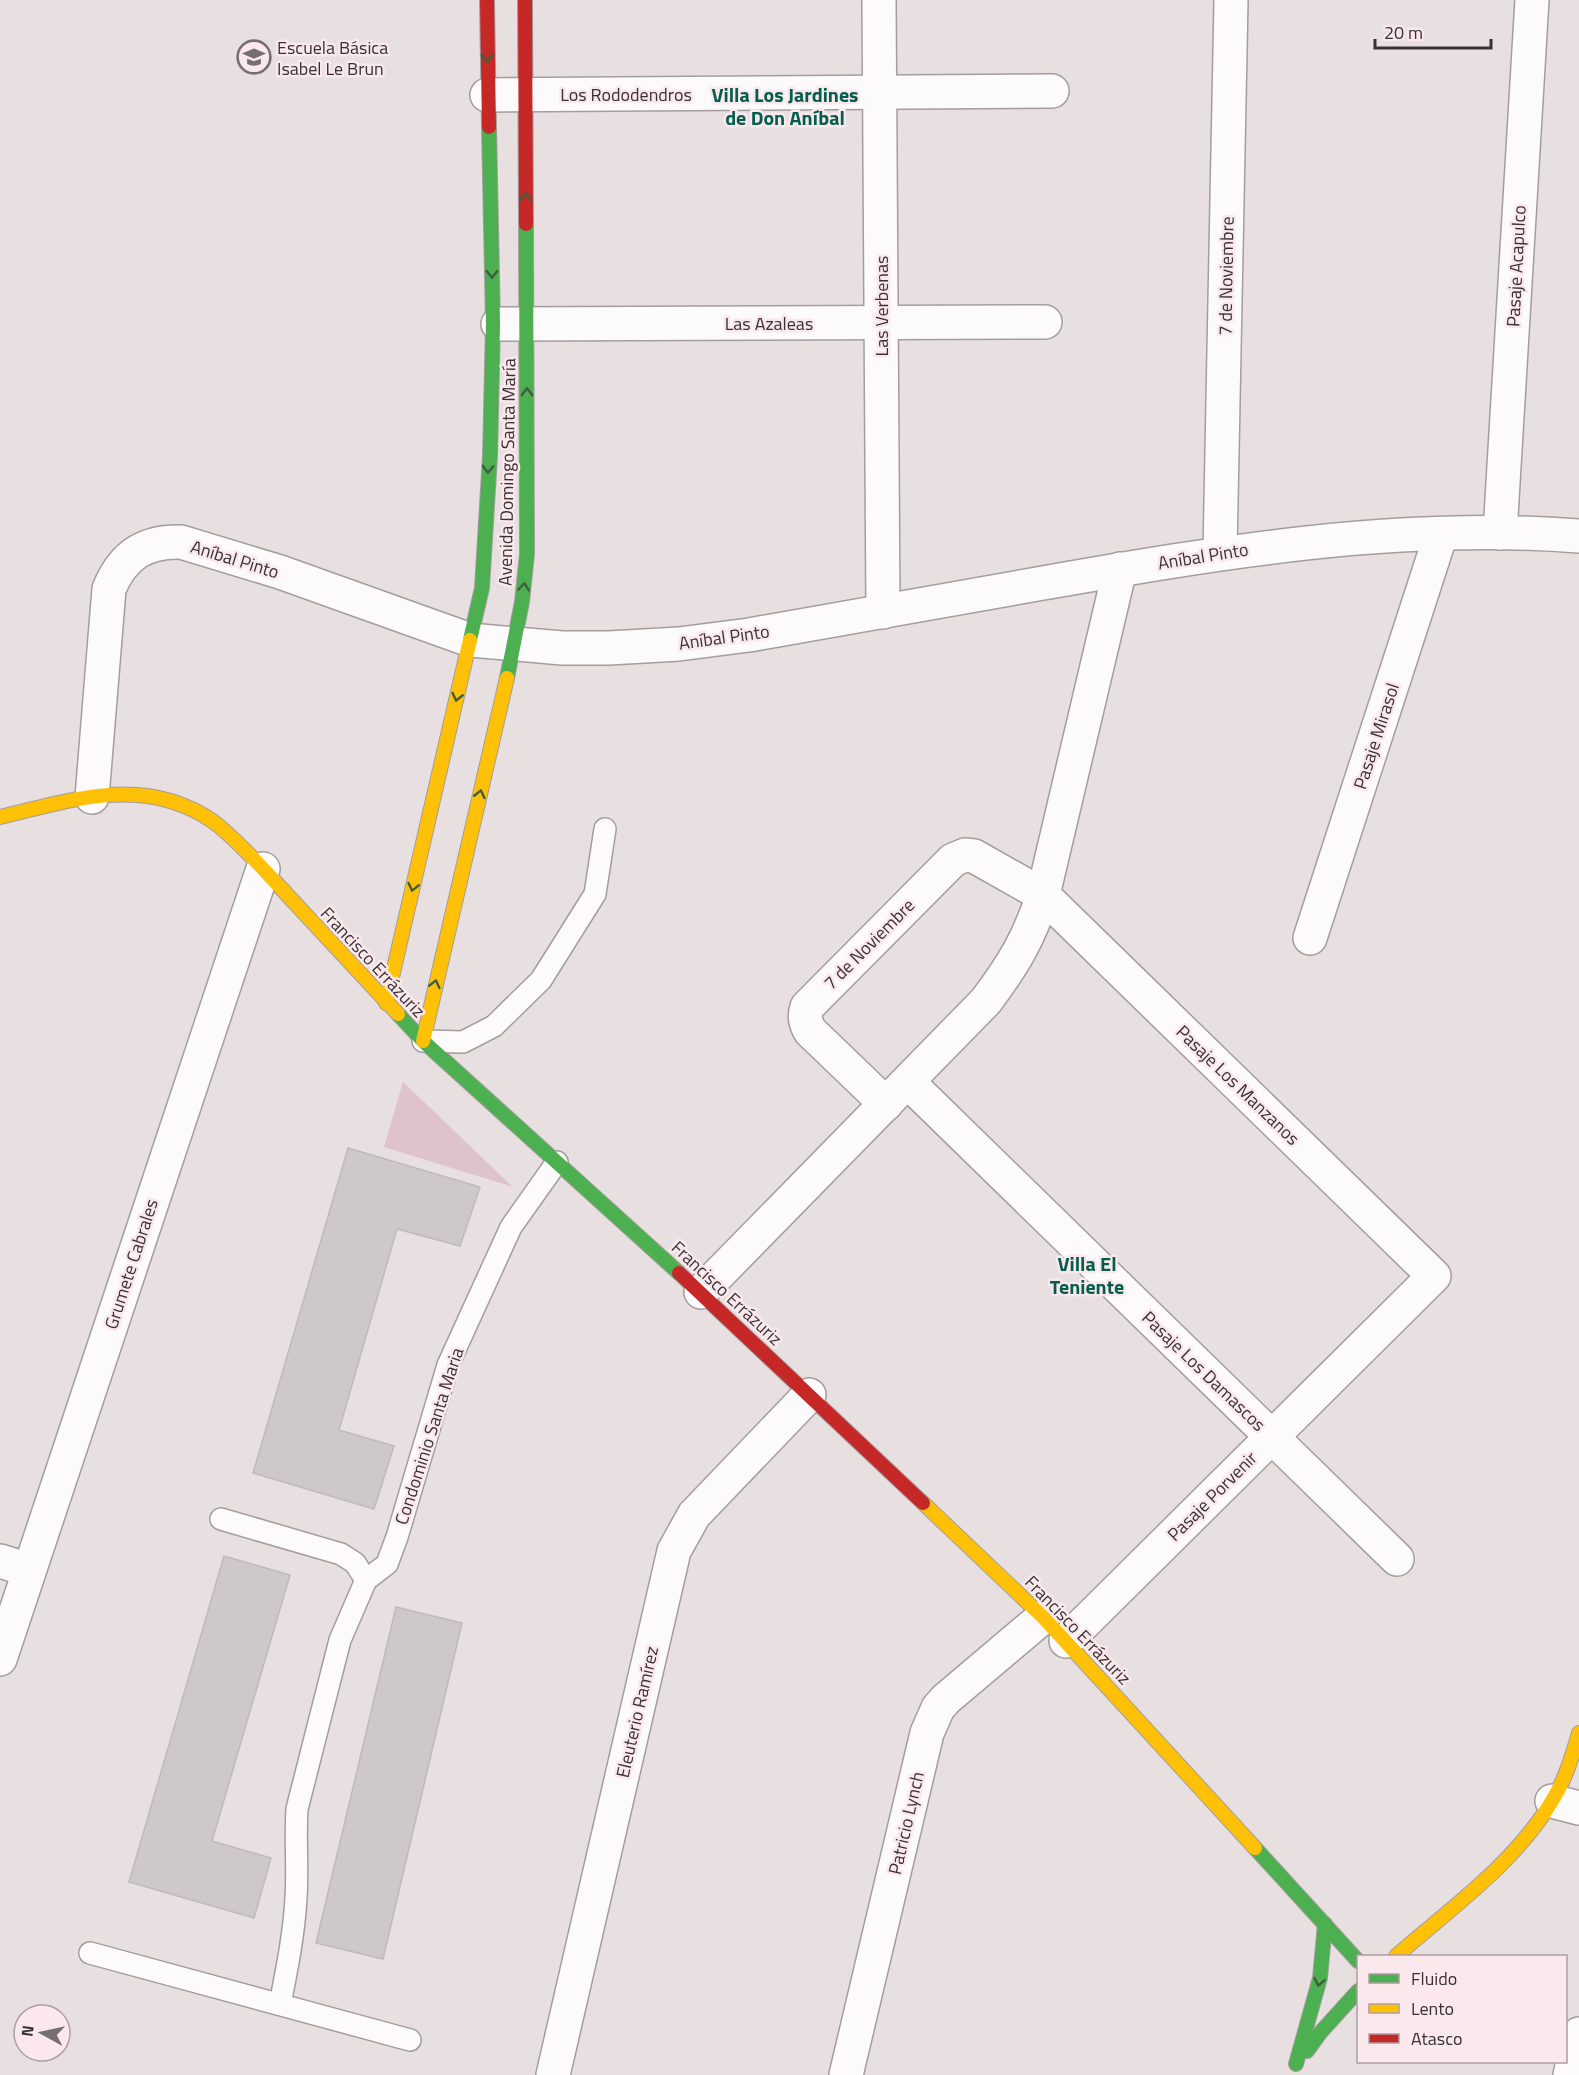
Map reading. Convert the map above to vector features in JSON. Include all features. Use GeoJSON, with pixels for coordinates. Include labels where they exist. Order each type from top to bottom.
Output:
{"type":"FeatureCollection","features":[{"type":"Feature","properties":{"kind":"street","name":"Avenida Domingo Santa María"},"geometry":{"type":"LineString","coordinates":[[386,1003],[482,588],[493,324],[488,0]]}},
{"type":"Feature","properties":{"kind":"street","name":"Avenida Domingo Santa María"},"geometry":{"type":"LineString","coordinates":[[423,1041],[515,645],[527,554],[525,0]]}},
{"type":"Feature","properties":{"kind":"street","name":"Las Verbenas"},"geometry":{"type":"LineString","coordinates":[[879,0],[883,612]]}},
{"type":"Feature","properties":{"kind":"street","name":"7 de Noviembre"},"geometry":{"type":"LineString","coordinates":[[1220,552],[1232,0]]}},
{"type":"Feature","properties":{"kind":"street","name":"Pasaje Acapulco"},"geometry":{"type":"LineString","coordinates":[[1500,533],[1532,0]]}},
{"type":"Feature","properties":{"kind":"street","name":"Los Rododendros"},"geometry":{"type":"LineString","coordinates":[[488,94],[1052,91]]}},
{"type":"Feature","properties":{"kind":"street","name":"Las Azaleas"},"geometry":{"type":"LineString","coordinates":[[493,324],[1046,322]]}},
{"type":"Feature","properties":{"kind":"street","name":"Aníbal Pinto"},"geometry":{"type":"LineString","coordinates":[[92,797],[110,589],[114,576],[135,553],[151,545],[166,542],[181,542],[280,572],[470,640],[515,645],[609,648],[679,645],[883,612],[1220,552],[1330,540],[1441,534],[1500,533],[1579,536]]}},
{"type":"Feature","properties":{"kind":"street","name":"Pasaje Mirasol"},"geometry":{"type":"LineString","coordinates":[[1310,938],[1441,534]]}},
{"type":"Feature","properties":{"kind":"street"},"geometry":{"type":"LineString","coordinates":[[701,1292],[986,1001],[1010,969],[1028,938],[1043,895],[1120,569]]}},
{"type":"Feature","properties":{"kind":"street","name":"Francisco Errázuriz"},"geometry":{"type":"LineString","coordinates":[[0,817],[92,797],[120,794],[148,796],[175,802],[218,825],[263,869],[423,1041],[701,1292],[1043,1617],[1357,1959]]}},
{"type":"Feature","properties":{"kind":"street","name":"7 de Noviembre"},"geometry":{"type":"LineString","coordinates":[[897,1093],[810,1031],[805,1016],[812,1000],[958,857],[974,856],[981,859],[1043,895]]}},
{"type":"Feature","properties":{"kind":"street","name":"Grumete Cabrales"},"geometry":{"type":"LineString","coordinates":[[0,1659],[15,1566],[263,869]]}},
{"type":"Feature","properties":{"kind":"street","name":"Pasaje Los Manzanos"},"geometry":{"type":"LineString","coordinates":[[1043,895],[1434,1276]]}},
{"type":"Feature","properties":{"kind":"street","name":"Pasaje Los Damascos"},"geometry":{"type":"LineString","coordinates":[[897,1093],[1272,1437],[1397,1559]]}},
{"type":"Feature","properties":{"kind":"street","name":"Pasaje Porvenir"},"geometry":{"type":"LineString","coordinates":[[1066,1641],[1434,1276]]}},
{"type":"Feature","properties":{"kind":"street","name":"Eleuterio Ramírez"},"geometry":{"type":"LineString","coordinates":[[554,2075],[674,1551],[701,1507],[809,1395]]}},
{"type":"Feature","properties":{"kind":"street","name":"Patricio Lynch"},"geometry":{"type":"LineString","coordinates":[[846,2075],[932,1720],[946,1699],[1043,1617]]}},
{"type":"Feature","properties":{"kind":"street"},"geometry":{"type":"LineString","coordinates":[[1397,1955],[1506,1860],[1531,1832],[1566,1804],[1566,1774],[1579,1733]]}},
{"type":"Feature","properties":{"kind":"street"},"geometry":{"type":"LineString","coordinates":[[1293,2070],[1322,1970],[1325,1924]]}},
{"type":"Feature","properties":{"kind":"street"},"geometry":{"type":"LineString","coordinates":[[1293,2070],[1320,2033],[1357,1993]]}},
{"type":"Feature","properties":{"kind":"street"},"geometry":{"type":"LineString","coordinates":[[1570,2075],[1579,2034]]}},
{"type":"Feature","properties":{"kind":"lane"},"geometry":{"type":"LineString","coordinates":[[423,1041],[463,1042],[494,1026],[541,980],[595,894],[605,829]]}},
{"type":"Feature","properties":{"kind":"lane","name":"Condominio Santa Maria"},"geometry":{"type":"LineString","coordinates":[[280,2004],[292,1944],[296,1900],[297,1809],[340,1640],[366,1580],[387,1564],[448,1365],[489,1274],[511,1227],[556,1162]]}},
{"type":"Feature","properties":{"kind":"lane"},"geometry":{"type":"LineString","coordinates":[[221,1519],[341,1554],[355,1563],[366,1580]]}},
{"type":"Feature","properties":{"kind":"lane"},"geometry":{"type":"LineString","coordinates":[[90,1953],[410,2040]]}},
{"type":"Feature","properties":{"kind":"shaded area"},"geometry":{"type":"Polygon","coordinates":[[[403,1082],[513,1187],[384,1147],[403,1082]]]}},
{"type":"Feature","properties":{"kind":"building"},"geometry":{"type":"Polygon","coordinates":[[[348,1148],[480,1187],[460,1246],[397,1229],[339,1430],[394,1446],[374,1509],[253,1473],[348,1148]]]}},
{"type":"Feature","properties":{"kind":"building"},"geometry":{"type":"Polygon","coordinates":[[[224,1556],[290,1575],[212,1841],[271,1858],[254,1918],[129,1882],[224,1556]]]}},
{"type":"Feature","properties":{"kind":"building"},"geometry":{"type":"Polygon","coordinates":[[[396,1607],[462,1623],[383,1959],[316,1943],[396,1607]]]}},
{"type":"Feature","properties":{"kind":"traffic: fast"},"geometry":{"type":"LineString","coordinates":[[470,640],[482,588],[490,456],[493,324],[489,127]]}},
{"type":"Feature","properties":{"kind":"traffic: fast"},"geometry":{"type":"LineString","coordinates":[[507,678],[522,602],[527,554],[526,224]]}},
{"type":"Feature","properties":{"kind":"traffic: fast"},"geometry":{"type":"LineString","coordinates":[[398,1014],[423,1041],[679,1273]]}},
{"type":"Feature","properties":{"kind":"traffic: fast"},"geometry":{"type":"LineString","coordinates":[[1255,1848],[1357,1960]]}},
{"type":"Feature","properties":{"kind":"traffic: fast"},"geometry":{"type":"LineString","coordinates":[[1296,2064],[1320,1978],[1325,1924]]}},
{"type":"Feature","properties":{"kind":"traffic: fast"},"geometry":{"type":"LineString","coordinates":[[1307,2051],[1357,1992]]}},
{"type":"Feature","properties":{"kind":"traffic: slow"},"geometry":{"type":"LineString","coordinates":[[386,1003],[470,640]]}},
{"type":"Feature","properties":{"kind":"traffic: slow"},"geometry":{"type":"LineString","coordinates":[[423,1041],[507,678]]}},
{"type":"Feature","properties":{"kind":"traffic: slow"},"geometry":{"type":"LineString","coordinates":[[0,817],[73,800],[130,794],[167,800],[194,811],[219,826],[247,852],[398,1014]]}},
{"type":"Feature","properties":{"kind":"traffic: slow"},"geometry":{"type":"LineString","coordinates":[[923,1503],[1043,1617],[1255,1848]]}},
{"type":"Feature","properties":{"kind":"traffic: slow"},"geometry":{"type":"LineString","coordinates":[[1397,1955],[1459,1903],[1520,1845],[1557,1793],[1579,1733]]}},
{"type":"Feature","properties":{"kind":"traffic: jam"},"geometry":{"type":"LineString","coordinates":[[487,0],[489,127]]}},
{"type":"Feature","properties":{"kind":"traffic: jam"},"geometry":{"type":"LineString","coordinates":[[525,0],[526,224]]}},
{"type":"Feature","properties":{"kind":"traffic: jam"},"geometry":{"type":"LineString","coordinates":[[679,1273],[923,1503]]}},
{"type":"Feature","properties":{"kind":"place","name":"Escuela Básica Isabel Le Brun"},"geometry":{"type":"Point","coordinates":[254,57]}},
{"type":"Feature","properties":{"kind":"district","name":"Villa Los Jardines de Don Aníbal"},"geometry":{"type":"Point","coordinates":[785,106]}},
{"type":"Feature","properties":{"kind":"district","name":"Villa El Teniente"},"geometry":{"type":"Point","coordinates":[1087,1274]}}]}
